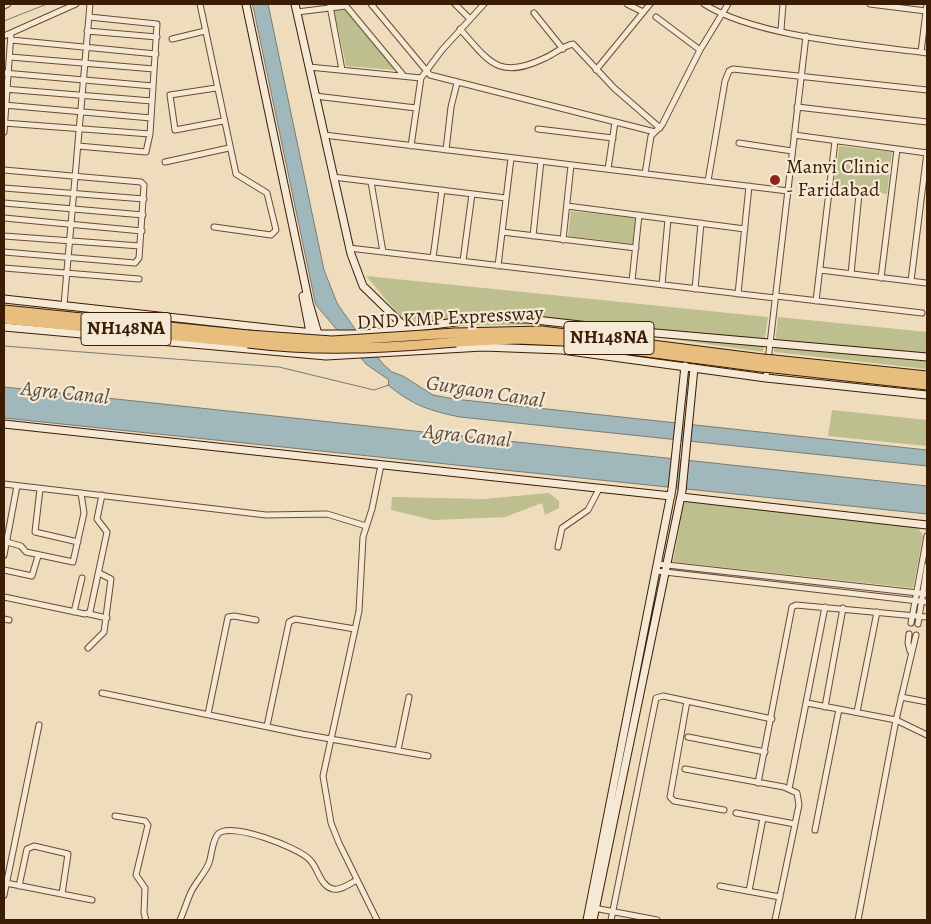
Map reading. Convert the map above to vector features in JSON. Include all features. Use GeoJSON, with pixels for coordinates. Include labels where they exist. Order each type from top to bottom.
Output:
{"type":"FeatureCollection","features":[{"type":"Feature","properties":{"kind":"highway","name":"DND KMP Expressway"},"geometry":{"type":"LineString","coordinates":[[4,310],[248,339]]}},
{"type":"Feature","properties":{"kind":"highway","name":"DND KMP Expressway"},"geometry":{"type":"LineString","coordinates":[[4,318],[248,339],[332,341],[456,337],[517,330],[565,332],[761,363],[927,376]]}},
{"type":"Feature","properties":{"kind":"highway","name":"DND KMP Expressway"},"geometry":{"type":"LineString","coordinates":[[774,364],[927,385]]}},
{"type":"Feature","properties":{"kind":"street"},"geometry":{"type":"LineString","coordinates":[[4,6],[8,4]]}},
{"type":"Feature","properties":{"kind":"street"},"geometry":{"type":"LineString","coordinates":[[4,36],[76,4]]}},
{"type":"Feature","properties":{"kind":"street"},"geometry":{"type":"LineString","coordinates":[[64,306],[90,4]]}},
{"type":"Feature","properties":{"kind":"street"},"geometry":{"type":"LineString","coordinates":[[200,4],[223,121],[237,176],[267,193],[276,232],[267,235],[214,227]]}},
{"type":"Feature","properties":{"kind":"street"},"geometry":{"type":"LineString","coordinates":[[245,4],[314,333]]}},
{"type":"Feature","properties":{"kind":"street"},"geometry":{"type":"LineString","coordinates":[[295,4],[350,248],[363,286],[408,330]]}},
{"type":"Feature","properties":{"kind":"street"},"geometry":{"type":"LineString","coordinates":[[296,12],[342,4],[350,8],[404,76]]}},
{"type":"Feature","properties":{"kind":"street"},"geometry":{"type":"LineString","coordinates":[[371,4],[432,76],[655,132]]}},
{"type":"Feature","properties":{"kind":"street"},"geometry":{"type":"LineString","coordinates":[[455,4],[469,18]]}},
{"type":"Feature","properties":{"kind":"street"},"geometry":{"type":"LineString","coordinates":[[627,4],[643,12]]}},
{"type":"Feature","properties":{"kind":"street"},"geometry":{"type":"LineString","coordinates":[[596,70],[650,4]]}},
{"type":"Feature","properties":{"kind":"street"},"geometry":{"type":"LineString","coordinates":[[704,4],[723,14],[746,22],[806,36],[924,52],[927,4]]}},
{"type":"Feature","properties":{"kind":"street"},"geometry":{"type":"LineString","coordinates":[[645,174],[649,140],[660,128],[700,50],[728,4]]}},
{"type":"Feature","properties":{"kind":"street"},"geometry":{"type":"LineString","coordinates":[[781,30],[783,4]]}},
{"type":"Feature","properties":{"kind":"street"},"geometry":{"type":"LineString","coordinates":[[870,4],[926,11]]}},
{"type":"Feature","properties":{"kind":"street"},"geometry":{"type":"LineString","coordinates":[[412,146],[416,108],[422,78],[426,70],[480,5]]}},
{"type":"Feature","properties":{"kind":"street"},"geometry":{"type":"LineString","coordinates":[[330,6],[342,70]]}},
{"type":"Feature","properties":{"kind":"street"},"geometry":{"type":"LineString","coordinates":[[534,13],[563,49]]}},
{"type":"Feature","properties":{"kind":"street"},"geometry":{"type":"LineString","coordinates":[[78,146],[146,152],[150,134],[158,25],[154,22],[88,17]]}},
{"type":"Feature","properties":{"kind":"street"},"geometry":{"type":"LineString","coordinates":[[656,17],[700,50]]}},
{"type":"Feature","properties":{"kind":"street"},"geometry":{"type":"LineString","coordinates":[[460,29],[485,58],[510,70],[528,66],[573,44],[596,70],[660,128]]}},
{"type":"Feature","properties":{"kind":"street"},"geometry":{"type":"LineString","coordinates":[[87,31],[157,38]]}},
{"type":"Feature","properties":{"kind":"street"},"geometry":{"type":"LineString","coordinates":[[172,39],[205,31]]}},
{"type":"Feature","properties":{"kind":"street"},"geometry":{"type":"LineString","coordinates":[[4,132],[6,73],[10,57],[11,33]]}},
{"type":"Feature","properties":{"kind":"street"},"geometry":{"type":"LineString","coordinates":[[766,378],[806,36]]}},
{"type":"Feature","properties":{"kind":"street"},"geometry":{"type":"LineString","coordinates":[[11,40],[86,49],[156,54]]}},
{"type":"Feature","properties":{"kind":"street"},"geometry":{"type":"LineString","coordinates":[[10,57],[154,69]]}},
{"type":"Feature","properties":{"kind":"street"},"geometry":{"type":"LineString","coordinates":[[309,67],[422,78]]}},
{"type":"Feature","properties":{"kind":"street"},"geometry":{"type":"LineString","coordinates":[[708,181],[725,81],[729,71],[737,68],[927,90]]}},
{"type":"Feature","properties":{"kind":"street"},"geometry":{"type":"LineString","coordinates":[[6,73],[153,86]]}},
{"type":"Feature","properties":{"kind":"street"},"geometry":{"type":"LineString","coordinates":[[446,150],[451,107],[457,83]]}},
{"type":"Feature","properties":{"kind":"street"},"geometry":{"type":"LineString","coordinates":[[216,88],[170,95],[175,130],[223,121]]}},
{"type":"Feature","properties":{"kind":"street"},"geometry":{"type":"LineString","coordinates":[[6,89],[152,101]]}},
{"type":"Feature","properties":{"kind":"street"},"geometry":{"type":"LineString","coordinates":[[315,96],[416,108]]}},
{"type":"Feature","properties":{"kind":"street"},"geometry":{"type":"LineString","coordinates":[[5,106],[151,118]]}},
{"type":"Feature","properties":{"kind":"street"},"geometry":{"type":"LineString","coordinates":[[797,107],[927,122]]}},
{"type":"Feature","properties":{"kind":"street"},"geometry":{"type":"LineString","coordinates":[[608,169],[615,122]]}},
{"type":"Feature","properties":{"kind":"street"},"geometry":{"type":"LineString","coordinates":[[4,123],[150,134]]}},
{"type":"Feature","properties":{"kind":"street"},"geometry":{"type":"LineString","coordinates":[[538,129],[613,138]]}},
{"type":"Feature","properties":{"kind":"street"},"geometry":{"type":"LineString","coordinates":[[324,135],[788,191]]}},
{"type":"Feature","properties":{"kind":"street"},"geometry":{"type":"LineString","coordinates":[[794,136],[927,152],[911,281]]}},
{"type":"Feature","properties":{"kind":"street"},"geometry":{"type":"LineString","coordinates":[[816,301],[835,141]]}},
{"type":"Feature","properties":{"kind":"street"},"geometry":{"type":"LineString","coordinates":[[739,142],[792,151]]}},
{"type":"Feature","properties":{"kind":"street"},"geometry":{"type":"LineString","coordinates":[[165,162],[229,148]]}},
{"type":"Feature","properties":{"kind":"street"},"geometry":{"type":"LineString","coordinates":[[881,278],[897,149]]}},
{"type":"Feature","properties":{"kind":"street"},"geometry":{"type":"LineString","coordinates":[[498,266],[512,158]]}},
{"type":"Feature","properties":{"kind":"street"},"geometry":{"type":"LineString","coordinates":[[533,236],[541,161]]}},
{"type":"Feature","properties":{"kind":"street"},"geometry":{"type":"LineString","coordinates":[[563,240],[571,165]]}},
{"type":"Feature","properties":{"kind":"street"},"geometry":{"type":"LineString","coordinates":[[4,170],[142,183],[144,199],[139,258],[135,263],[4,252]]}},
{"type":"Feature","properties":{"kind":"street"},"geometry":{"type":"LineString","coordinates":[[334,177],[506,198]]}},
{"type":"Feature","properties":{"kind":"street"},"geometry":{"type":"LineString","coordinates":[[370,182],[383,252]]}},
{"type":"Feature","properties":{"kind":"street"},"geometry":{"type":"LineString","coordinates":[[738,294],[749,186]]}},
{"type":"Feature","properties":{"kind":"street"},"geometry":{"type":"LineString","coordinates":[[4,188],[144,199]]}},
{"type":"Feature","properties":{"kind":"street"},"geometry":{"type":"LineString","coordinates":[[433,258],[442,190]]}},
{"type":"Feature","properties":{"kind":"street"},"geometry":{"type":"LineString","coordinates":[[463,262],[472,194]]}},
{"type":"Feature","properties":{"kind":"street"},"geometry":{"type":"LineString","coordinates":[[851,274],[860,194]]}},
{"type":"Feature","properties":{"kind":"street"},"geometry":{"type":"LineString","coordinates":[[4,203],[143,215]]}},
{"type":"Feature","properties":{"kind":"street"},"geometry":{"type":"LineString","coordinates":[[566,206],[745,229]]}},
{"type":"Feature","properties":{"kind":"street"},"geometry":{"type":"LineString","coordinates":[[632,281],[639,215]]}},
{"type":"Feature","properties":{"kind":"street"},"geometry":{"type":"LineString","coordinates":[[4,218],[142,231]]}},
{"type":"Feature","properties":{"kind":"street"},"geometry":{"type":"LineString","coordinates":[[662,285],[668,219]]}},
{"type":"Feature","properties":{"kind":"street"},"geometry":{"type":"LineString","coordinates":[[695,289],[701,223]]}},
{"type":"Feature","properties":{"kind":"street"},"geometry":{"type":"LineString","coordinates":[[502,232],[636,248]]}},
{"type":"Feature","properties":{"kind":"street"},"geometry":{"type":"LineString","coordinates":[[4,236],[140,246]]}},
{"type":"Feature","properties":{"kind":"street"},"geometry":{"type":"LineString","coordinates":[[350,248],[738,294],[922,313]]}},
{"type":"Feature","properties":{"kind":"street"},"geometry":{"type":"LineString","coordinates":[[4,268],[139,279]]}},
{"type":"Feature","properties":{"kind":"street"},"geometry":{"type":"LineString","coordinates":[[820,270],[926,283]]}},
{"type":"Feature","properties":{"kind":"street"},"geometry":{"type":"LineString","coordinates":[[4,299],[314,333],[358,334],[408,330],[486,318],[527,318],[633,331],[927,357]]}},
{"type":"Feature","properties":{"kind":"street"},"geometry":{"type":"LineString","coordinates":[[441,324],[443,349]]}},
{"type":"Feature","properties":{"kind":"street"},"geometry":{"type":"LineString","coordinates":[[4,327],[326,356],[483,347],[562,350],[766,378],[927,395]]}},
{"type":"Feature","properties":{"kind":"street"},"geometry":{"type":"LineString","coordinates":[[282,351],[284,330]]}},
{"type":"Feature","properties":{"kind":"street"},"geometry":{"type":"LineString","coordinates":[[593,920],[593,908],[672,493],[674,458],[685,366]]}},
{"type":"Feature","properties":{"kind":"street"},"geometry":{"type":"LineString","coordinates":[[587,920],[593,908],[681,494],[683,459],[694,368]]}},
{"type":"Feature","properties":{"kind":"street"},"geometry":{"type":"LineString","coordinates":[[4,424],[599,489],[672,493]]}},
{"type":"Feature","properties":{"kind":"street"},"geometry":{"type":"LineString","coordinates":[[378,920],[338,843],[326,801],[323,776],[355,629],[360,596],[363,537],[382,465]]}},
{"type":"Feature","properties":{"kind":"street"},"geometry":{"type":"LineString","coordinates":[[4,484],[266,515],[327,514],[366,526]]}},
{"type":"Feature","properties":{"kind":"street"},"geometry":{"type":"LineString","coordinates":[[4,555],[17,486]]}},
{"type":"Feature","properties":{"kind":"street"},"geometry":{"type":"LineString","coordinates":[[40,489],[34,532],[78,542]]}},
{"type":"Feature","properties":{"kind":"street"},"geometry":{"type":"LineString","coordinates":[[558,547],[562,528],[588,510],[599,489]]}},
{"type":"Feature","properties":{"kind":"street"},"geometry":{"type":"LineString","coordinates":[[6,542],[19,545],[25,552],[38,556],[73,562],[84,509],[81,493]]}},
{"type":"Feature","properties":{"kind":"street"},"geometry":{"type":"LineString","coordinates":[[681,494],[927,525]]}},
{"type":"Feature","properties":{"kind":"street"},"geometry":{"type":"LineString","coordinates":[[89,614],[107,532],[97,519],[102,495]]}},
{"type":"Feature","properties":{"kind":"street"},"geometry":{"type":"LineString","coordinates":[[914,623],[921,601],[927,536]]}},
{"type":"Feature","properties":{"kind":"street"},"geometry":{"type":"LineString","coordinates":[[4,570],[32,576],[38,556]]}},
{"type":"Feature","properties":{"kind":"street"},"geometry":{"type":"LineString","coordinates":[[922,593],[927,566]]}},
{"type":"Feature","properties":{"kind":"street"},"geometry":{"type":"LineString","coordinates":[[657,568],[921,601]]}},
{"type":"Feature","properties":{"kind":"street"},"geometry":{"type":"LineString","coordinates":[[665,569],[922,593]]}},
{"type":"Feature","properties":{"kind":"street"},"geometry":{"type":"LineString","coordinates":[[88,648],[103,634],[107,618],[112,581],[108,576],[99,573]]}},
{"type":"Feature","properties":{"kind":"street"},"geometry":{"type":"LineString","coordinates":[[74,612],[82,578]]}},
{"type":"Feature","properties":{"kind":"street"},"geometry":{"type":"LineString","coordinates":[[4,597],[107,618]]}},
{"type":"Feature","properties":{"kind":"street"},"geometry":{"type":"LineString","coordinates":[[758,783],[772,718],[791,609],[796,605],[927,617]]}},
{"type":"Feature","properties":{"kind":"street"},"geometry":{"type":"LineString","coordinates":[[790,789],[825,608]]}},
{"type":"Feature","properties":{"kind":"street"},"geometry":{"type":"LineString","coordinates":[[825,707],[843,608]]}},
{"type":"Feature","properties":{"kind":"street"},"geometry":{"type":"LineString","coordinates":[[858,712],[877,612]]}},
{"type":"Feature","properties":{"kind":"street"},"geometry":{"type":"LineString","coordinates":[[208,714],[228,617],[234,616],[256,620]]}},
{"type":"Feature","properties":{"kind":"street"},"geometry":{"type":"LineString","coordinates":[[267,726],[289,622],[296,619],[355,629]]}},
{"type":"Feature","properties":{"kind":"street"},"geometry":{"type":"LineString","coordinates":[[909,634],[908,643],[910,651]]}},
{"type":"Feature","properties":{"kind":"street"},"geometry":{"type":"LineString","coordinates":[[858,920],[910,651],[916,635]]}},
{"type":"Feature","properties":{"kind":"street"},"geometry":{"type":"LineString","coordinates":[[102,693],[331,740],[428,756]]}},
{"type":"Feature","properties":{"kind":"street"},"geometry":{"type":"LineString","coordinates":[[611,920],[654,701],[660,696],[772,718]]}},
{"type":"Feature","properties":{"kind":"street"},"geometry":{"type":"LineString","coordinates":[[398,750],[409,697]]}},
{"type":"Feature","properties":{"kind":"street"},"geometry":{"type":"LineString","coordinates":[[901,697],[927,702]]}},
{"type":"Feature","properties":{"kind":"street"},"geometry":{"type":"LineString","coordinates":[[687,701],[670,797],[674,801],[724,810]]}},
{"type":"Feature","properties":{"kind":"street"},"geometry":{"type":"LineString","coordinates":[[807,703],[896,720],[927,735]]}},
{"type":"Feature","properties":{"kind":"street"},"geometry":{"type":"LineString","coordinates":[[815,830],[839,709]]}},
{"type":"Feature","properties":{"kind":"street"},"geometry":{"type":"LineString","coordinates":[[4,895],[39,725]]}},
{"type":"Feature","properties":{"kind":"street"},"geometry":{"type":"LineString","coordinates":[[688,738],[765,752]]}},
{"type":"Feature","properties":{"kind":"street"},"geometry":{"type":"LineString","coordinates":[[685,769],[790,789],[797,794],[799,799],[795,824],[775,920]]}},
{"type":"Feature","properties":{"kind":"street"},"geometry":{"type":"LineString","coordinates":[[736,813],[795,824]]}},
{"type":"Feature","properties":{"kind":"street"},"geometry":{"type":"LineString","coordinates":[[115,816],[145,821],[148,825],[136,875],[145,888],[144,913],[146,920]]}},
{"type":"Feature","properties":{"kind":"street"},"geometry":{"type":"LineString","coordinates":[[749,891],[762,818]]}},
{"type":"Feature","properties":{"kind":"street"},"geometry":{"type":"LineString","coordinates":[[180,920],[192,891],[209,862],[218,834],[226,830],[253,834],[303,854],[312,861],[324,883],[332,889],[337,890],[357,880]]}},
{"type":"Feature","properties":{"kind":"street"},"geometry":{"type":"LineString","coordinates":[[19,886],[26,851],[28,847],[34,846],[68,854],[62,894]]}},
{"type":"Feature","properties":{"kind":"street"},"geometry":{"type":"LineString","coordinates":[[13,848],[26,851]]}},
{"type":"Feature","properties":{"kind":"street"},"geometry":{"type":"LineString","coordinates":[[6,883],[92,900]]}},
{"type":"Feature","properties":{"kind":"street"},"geometry":{"type":"LineString","coordinates":[[720,886],[780,897]]}},
{"type":"Feature","properties":{"kind":"street"},"geometry":{"type":"LineString","coordinates":[[593,908],[657,920]]}},
{"type":"Feature","properties":{"kind":"green space"},"geometry":{"type":"Polygon","coordinates":[[[346,7],[396,70],[346,66],[334,9],[346,7]]]}},
{"type":"Feature","properties":{"kind":"green space"},"geometry":{"type":"Polygon","coordinates":[[[839,146],[892,152],[887,194],[834,187],[839,146]]]}},
{"type":"Feature","properties":{"kind":"green space"},"geometry":{"type":"Polygon","coordinates":[[[571,211],[636,218],[633,244],[568,236],[571,211]]]}},
{"type":"Feature","properties":{"kind":"green space"},"geometry":{"type":"Polygon","coordinates":[[[366,276],[768,317],[763,352],[566,324],[421,326],[404,321],[366,276]]]}},
{"type":"Feature","properties":{"kind":"green space"},"geometry":{"type":"Polygon","coordinates":[[[778,317],[927,332],[927,369],[774,352],[778,317]]]}},
{"type":"Feature","properties":{"kind":"green space"},"geometry":{"type":"Polygon","coordinates":[[[832,410],[927,420],[927,446],[828,436],[832,410]]]}},
{"type":"Feature","properties":{"kind":"green space"},"geometry":{"type":"Polygon","coordinates":[[[549,493],[559,501],[559,508],[545,515],[542,503],[505,517],[433,520],[391,510],[392,497],[484,499],[549,493]]]}},
{"type":"Feature","properties":{"kind":"green space"},"geometry":{"type":"Polygon","coordinates":[[[684,502],[918,527],[923,536],[913,588],[673,562],[684,502]]]}},
{"type":"Feature","properties":{"kind":"water"},"geometry":{"type":"Polygon","coordinates":[[[253,4],[268,4],[324,270],[337,303],[357,332],[392,372],[403,376],[433,395],[454,399],[927,450],[927,466],[460,417],[439,412],[405,398],[388,385],[389,380],[366,364],[316,305],[253,4]]]}},
{"type":"Feature","properties":{"kind":"water","name":"Agra Canal"},"geometry":{"type":"Polygon","coordinates":[[[4,387],[927,486],[927,514],[4,418],[4,387]]]}},
{"type":"Feature","properties":{"kind":"waterway"},"geometry":{"type":"LineString","coordinates":[[4,21],[47,4]]}},
{"type":"Feature","properties":{"kind":"waterway"},"geometry":{"type":"LineString","coordinates":[[4,346],[279,367],[374,390],[389,385]]}},
{"type":"Feature","properties":{"kind":"place","name":"Manvi Clinic - Faridabad"},"geometry":{"type":"Point","coordinates":[775,180]}},
{"type":"Feature","properties":{"kind":"water label","name":"Gurgaon Canal"},"geometry":{"type":"Point","coordinates":[485,393]}}]}
